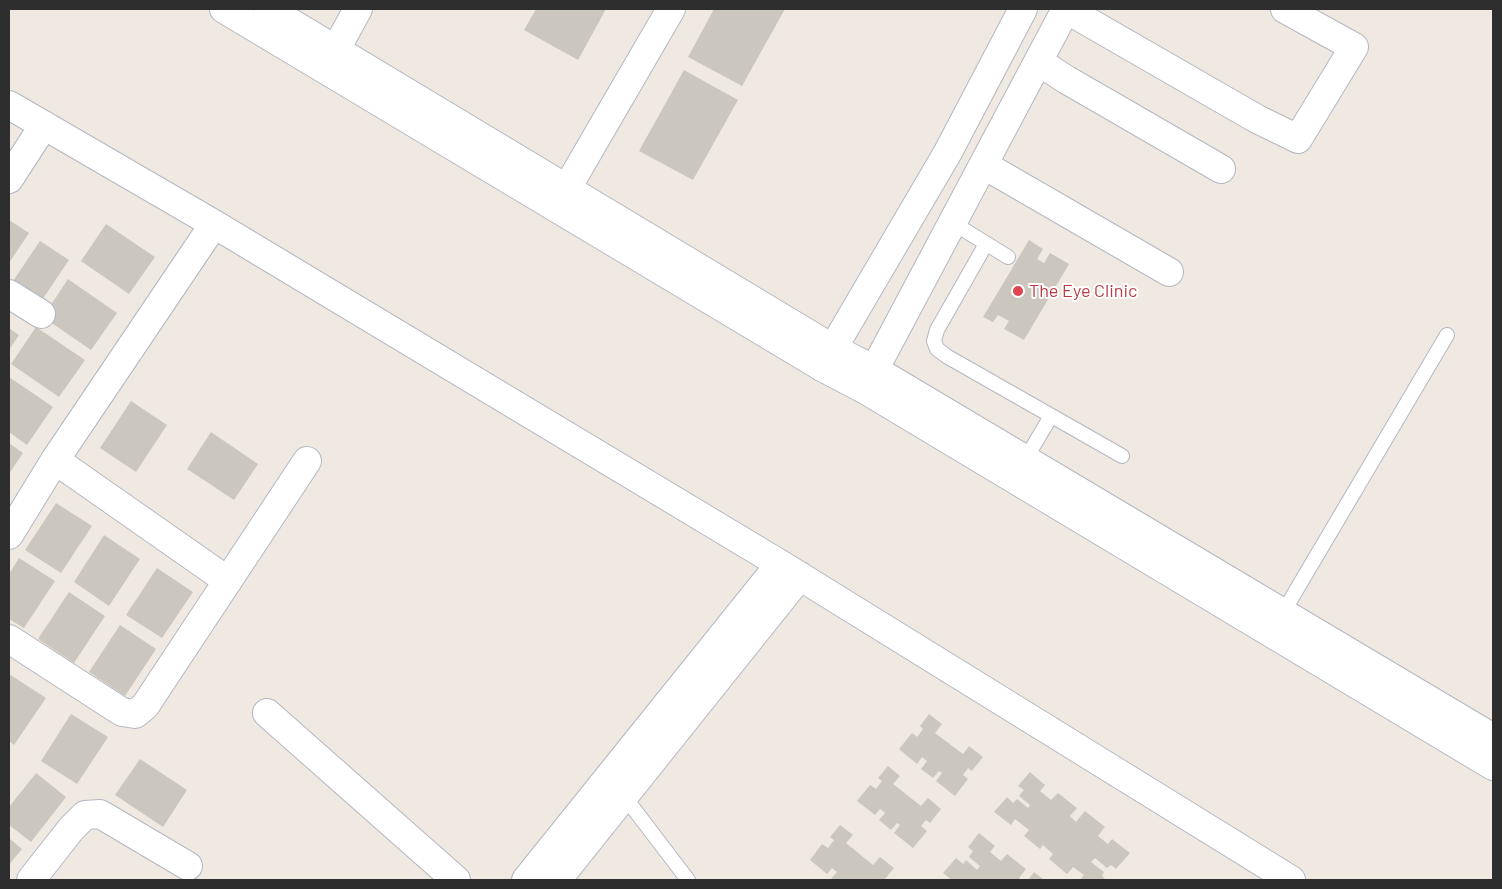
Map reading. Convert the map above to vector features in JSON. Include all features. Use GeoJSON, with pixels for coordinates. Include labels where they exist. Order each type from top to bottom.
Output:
{"type":"FeatureCollection","features":[{"type":"Feature","properties":{"kind":"street"},"geometry":{"type":"LineString","coordinates":[[224,9],[827,357],[1025,460],[1493,766]]}},
{"type":"Feature","properties":{"kind":"street"},"geometry":{"type":"LineString","coordinates":[[268,9],[567,188],[827,357]]}},
{"type":"Feature","properties":{"kind":"street"},"geometry":{"type":"LineString","coordinates":[[336,49],[358,9]]}},
{"type":"Feature","properties":{"kind":"street"},"geometry":{"type":"LineString","coordinates":[[567,188],[671,9]]}},
{"type":"Feature","properties":{"kind":"street"},"geometry":{"type":"LineString","coordinates":[[827,357],[948,152],[1023,9]]}},
{"type":"Feature","properties":{"kind":"street"},"geometry":{"type":"LineString","coordinates":[[869,380],[1066,9],[1257,119],[1298,139],[1354,47],[1285,9]]}},
{"type":"Feature","properties":{"kind":"street"},"geometry":{"type":"LineString","coordinates":[[1039,62],[1222,169]]}},
{"type":"Feature","properties":{"kind":"street"},"geometry":{"type":"LineString","coordinates":[[9,105],[214,224],[790,570],[1291,880]]}},
{"type":"Feature","properties":{"kind":"street"},"geometry":{"type":"LineString","coordinates":[[9,180],[44,125]]}},
{"type":"Feature","properties":{"kind":"street"},"geometry":{"type":"LineString","coordinates":[[984,165],[1169,272]]}},
{"type":"Feature","properties":{"kind":"street"},"geometry":{"type":"LineString","coordinates":[[9,535],[55,460],[214,224]]}},
{"type":"Feature","properties":{"kind":"street"},"geometry":{"type":"LineString","coordinates":[[9,294],[41,314]]}},
{"type":"Feature","properties":{"kind":"street"},"geometry":{"type":"LineString","coordinates":[[869,380],[1277,623],[1493,738]]}},
{"type":"Feature","properties":{"kind":"street"},"geometry":{"type":"LineString","coordinates":[[55,460],[228,581]]}},
{"type":"Feature","properties":{"kind":"street"},"geometry":{"type":"LineString","coordinates":[[9,639],[122,712],[135,714],[145,706],[307,461]]}},
{"type":"Feature","properties":{"kind":"street"},"geometry":{"type":"LineString","coordinates":[[557,880],[624,796],[790,570]]}},
{"type":"Feature","properties":{"kind":"street"},"geometry":{"type":"LineString","coordinates":[[526,880],[790,570]]}},
{"type":"Feature","properties":{"kind":"street"},"geometry":{"type":"LineString","coordinates":[[268,713],[456,880]]}},
{"type":"Feature","properties":{"kind":"street"},"geometry":{"type":"LineString","coordinates":[[30,880],[71,829],[85,816],[100,814],[188,866]]}},
{"type":"Feature","properties":{"kind":"lane"},"geometry":{"type":"LineString","coordinates":[[953,223],[1008,257]]}},
{"type":"Feature","properties":{"kind":"lane"},"geometry":{"type":"LineString","coordinates":[[986,244],[937,330],[934,341],[938,349],[948,357],[1122,456]]}},
{"type":"Feature","properties":{"kind":"lane"},"geometry":{"type":"LineString","coordinates":[[1277,623],[1447,335]]}},
{"type":"Feature","properties":{"kind":"lane"},"geometry":{"type":"LineString","coordinates":[[1025,460],[1051,416]]}},
{"type":"Feature","properties":{"kind":"lane"},"geometry":{"type":"LineString","coordinates":[[624,796],[688,880]]}},
{"type":"Feature","properties":{"kind":"building"},"geometry":{"type":"Polygon","coordinates":[[[536,9],[606,9],[578,60],[524,30],[536,9]]]}},
{"type":"Feature","properties":{"kind":"building"},"geometry":{"type":"Polygon","coordinates":[[[714,9],[785,9],[742,86],[688,57],[714,9]]]}},
{"type":"Feature","properties":{"kind":"building"},"geometry":{"type":"Polygon","coordinates":[[[684,70],[738,100],[693,180],[639,151],[684,70]]]}},
{"type":"Feature","properties":{"kind":"building"},"geometry":{"type":"Polygon","coordinates":[[[9,220],[29,233],[9,263],[9,220]]]}},
{"type":"Feature","properties":{"kind":"building"},"geometry":{"type":"Polygon","coordinates":[[[106,224],[155,257],[129,294],[81,261],[106,224]]]}},
{"type":"Feature","properties":{"kind":"building"},"geometry":{"type":"Polygon","coordinates":[[[1029,240],[1043,249],[1037,259],[1044,263],[1050,253],[1069,264],[1024,340],[1004,329],[1009,321],[998,315],[993,322],[983,317],[1029,240]]]}},
{"type":"Feature","properties":{"kind":"building"},"geometry":{"type":"Polygon","coordinates":[[[40,241],[69,260],[42,300],[13,281],[40,241]]]}},
{"type":"Feature","properties":{"kind":"building"},"geometry":{"type":"Polygon","coordinates":[[[68,279],[117,313],[91,350],[43,317],[68,279]]]}},
{"type":"Feature","properties":{"kind":"building"},"geometry":{"type":"Polygon","coordinates":[[[36,327],[85,360],[59,397],[11,364],[36,327]]]}},
{"type":"Feature","properties":{"kind":"building"},"geometry":{"type":"Polygon","coordinates":[[[9,328],[19,335],[9,350],[9,328]]]}},
{"type":"Feature","properties":{"kind":"building"},"geometry":{"type":"Polygon","coordinates":[[[9,377],[53,407],[27,445],[9,432],[9,377]]]}},
{"type":"Feature","properties":{"kind":"building"},"geometry":{"type":"Polygon","coordinates":[[[131,401],[167,425],[136,472],[100,448],[131,401]]]}},
{"type":"Feature","properties":{"kind":"building"},"geometry":{"type":"Polygon","coordinates":[[[211,432],[258,464],[234,500],[187,469],[211,432]]]}},
{"type":"Feature","properties":{"kind":"building"},"geometry":{"type":"Polygon","coordinates":[[[9,443],[23,453],[9,474],[9,443]]]}},
{"type":"Feature","properties":{"kind":"building"},"geometry":{"type":"Polygon","coordinates":[[[56,503],[92,526],[61,573],[25,550],[56,503]]]}},
{"type":"Feature","properties":{"kind":"building"},"geometry":{"type":"Polygon","coordinates":[[[104,535],[140,559],[109,606],[74,582],[104,535]]]}},
{"type":"Feature","properties":{"kind":"building"},"geometry":{"type":"Polygon","coordinates":[[[19,558],[55,581],[24,628],[9,619],[9,574],[19,558]]]}},
{"type":"Feature","properties":{"kind":"building"},"geometry":{"type":"Polygon","coordinates":[[[157,568],[193,592],[162,638],[126,615],[157,568]]]}},
{"type":"Feature","properties":{"kind":"building"},"geometry":{"type":"Polygon","coordinates":[[[69,592],[105,616],[74,663],[38,639],[69,592]]]}},
{"type":"Feature","properties":{"kind":"building"},"geometry":{"type":"Polygon","coordinates":[[[120,625],[156,649],[125,696],[89,672],[120,625]]]}},
{"type":"Feature","properties":{"kind":"building"},"geometry":{"type":"Polygon","coordinates":[[[9,674],[46,698],[14,745],[9,741],[9,674]]]}},
{"type":"Feature","properties":{"kind":"building"},"geometry":{"type":"Polygon","coordinates":[[[71,714],[108,737],[77,784],[41,761],[71,714]]]}},
{"type":"Feature","properties":{"kind":"building"},"geometry":{"type":"Polygon","coordinates":[[[929,714],[942,724],[935,733],[963,754],[969,746],[983,757],[972,771],[968,768],[963,775],[968,779],[955,796],[936,781],[942,773],[939,771],[933,778],[921,769],[927,761],[922,757],[917,764],[899,749],[912,733],[917,737],[923,729],[920,726],[929,714]]]}},
{"type":"Feature","properties":{"kind":"building"},"geometry":{"type":"Polygon","coordinates":[[[140,759],[187,790],[163,827],[115,795],[140,759]]]}},
{"type":"Feature","properties":{"kind":"building"},"geometry":{"type":"Polygon","coordinates":[[[888,766],[900,776],[893,784],[921,806],[928,798],[941,809],[930,823],[926,820],[921,826],[927,831],[913,848],[894,833],[900,825],[897,823],[891,830],[879,820],[885,813],[880,809],[875,815],[857,801],[870,785],[876,789],[882,781],[878,778],[888,766]]]}},
{"type":"Feature","properties":{"kind":"building"},"geometry":{"type":"Polygon","coordinates":[[[1030,772],[1045,785],[1040,791],[1051,800],[1058,793],[1077,808],[1070,816],[1076,822],[1085,811],[1105,827],[1098,836],[1108,844],[1112,839],[1130,853],[1116,869],[1111,865],[1107,868],[1095,858],[1091,862],[1104,872],[1102,876],[1106,880],[1080,880],[1084,875],[1073,867],[1067,874],[1049,859],[1053,854],[1043,845],[1040,849],[1024,836],[1029,830],[1015,819],[1011,825],[994,812],[1007,797],[1013,803],[1017,799],[1028,808],[1030,805],[1019,796],[1024,790],[1018,786],[1030,772]]]}},
{"type":"Feature","properties":{"kind":"building"},"geometry":{"type":"Polygon","coordinates":[[[36,773],[66,797],[31,842],[9,825],[9,807],[36,773]]]}},
{"type":"Feature","properties":{"kind":"building"},"geometry":{"type":"Polygon","coordinates":[[[840,825],[853,835],[846,843],[873,865],[880,857],[894,868],[884,880],[832,880],[837,872],[832,868],[827,874],[810,860],[822,844],[828,848],[834,840],[830,837],[840,825]]]}},
{"type":"Feature","properties":{"kind":"building"},"geometry":{"type":"Polygon","coordinates":[[[979,833],[995,846],[990,852],[1001,861],[1007,854],[1026,869],[1019,878],[1022,880],[952,880],[943,873],[956,858],[963,864],[966,860],[977,870],[980,866],[969,857],[973,851],[968,847],[979,833]]]}},
{"type":"Feature","properties":{"kind":"building"},"geometry":{"type":"Polygon","coordinates":[[[9,838],[22,849],[9,865],[9,838]]]}},
{"type":"Feature","properties":{"kind":"building"},"geometry":{"type":"Polygon","coordinates":[[[1034,872],[1044,880],[1028,880],[1034,872]]]}},
{"type":"Feature","properties":{"kind":"place","name":"The Eye Clinic"},"geometry":{"type":"Point","coordinates":[1018,291]}}]}
